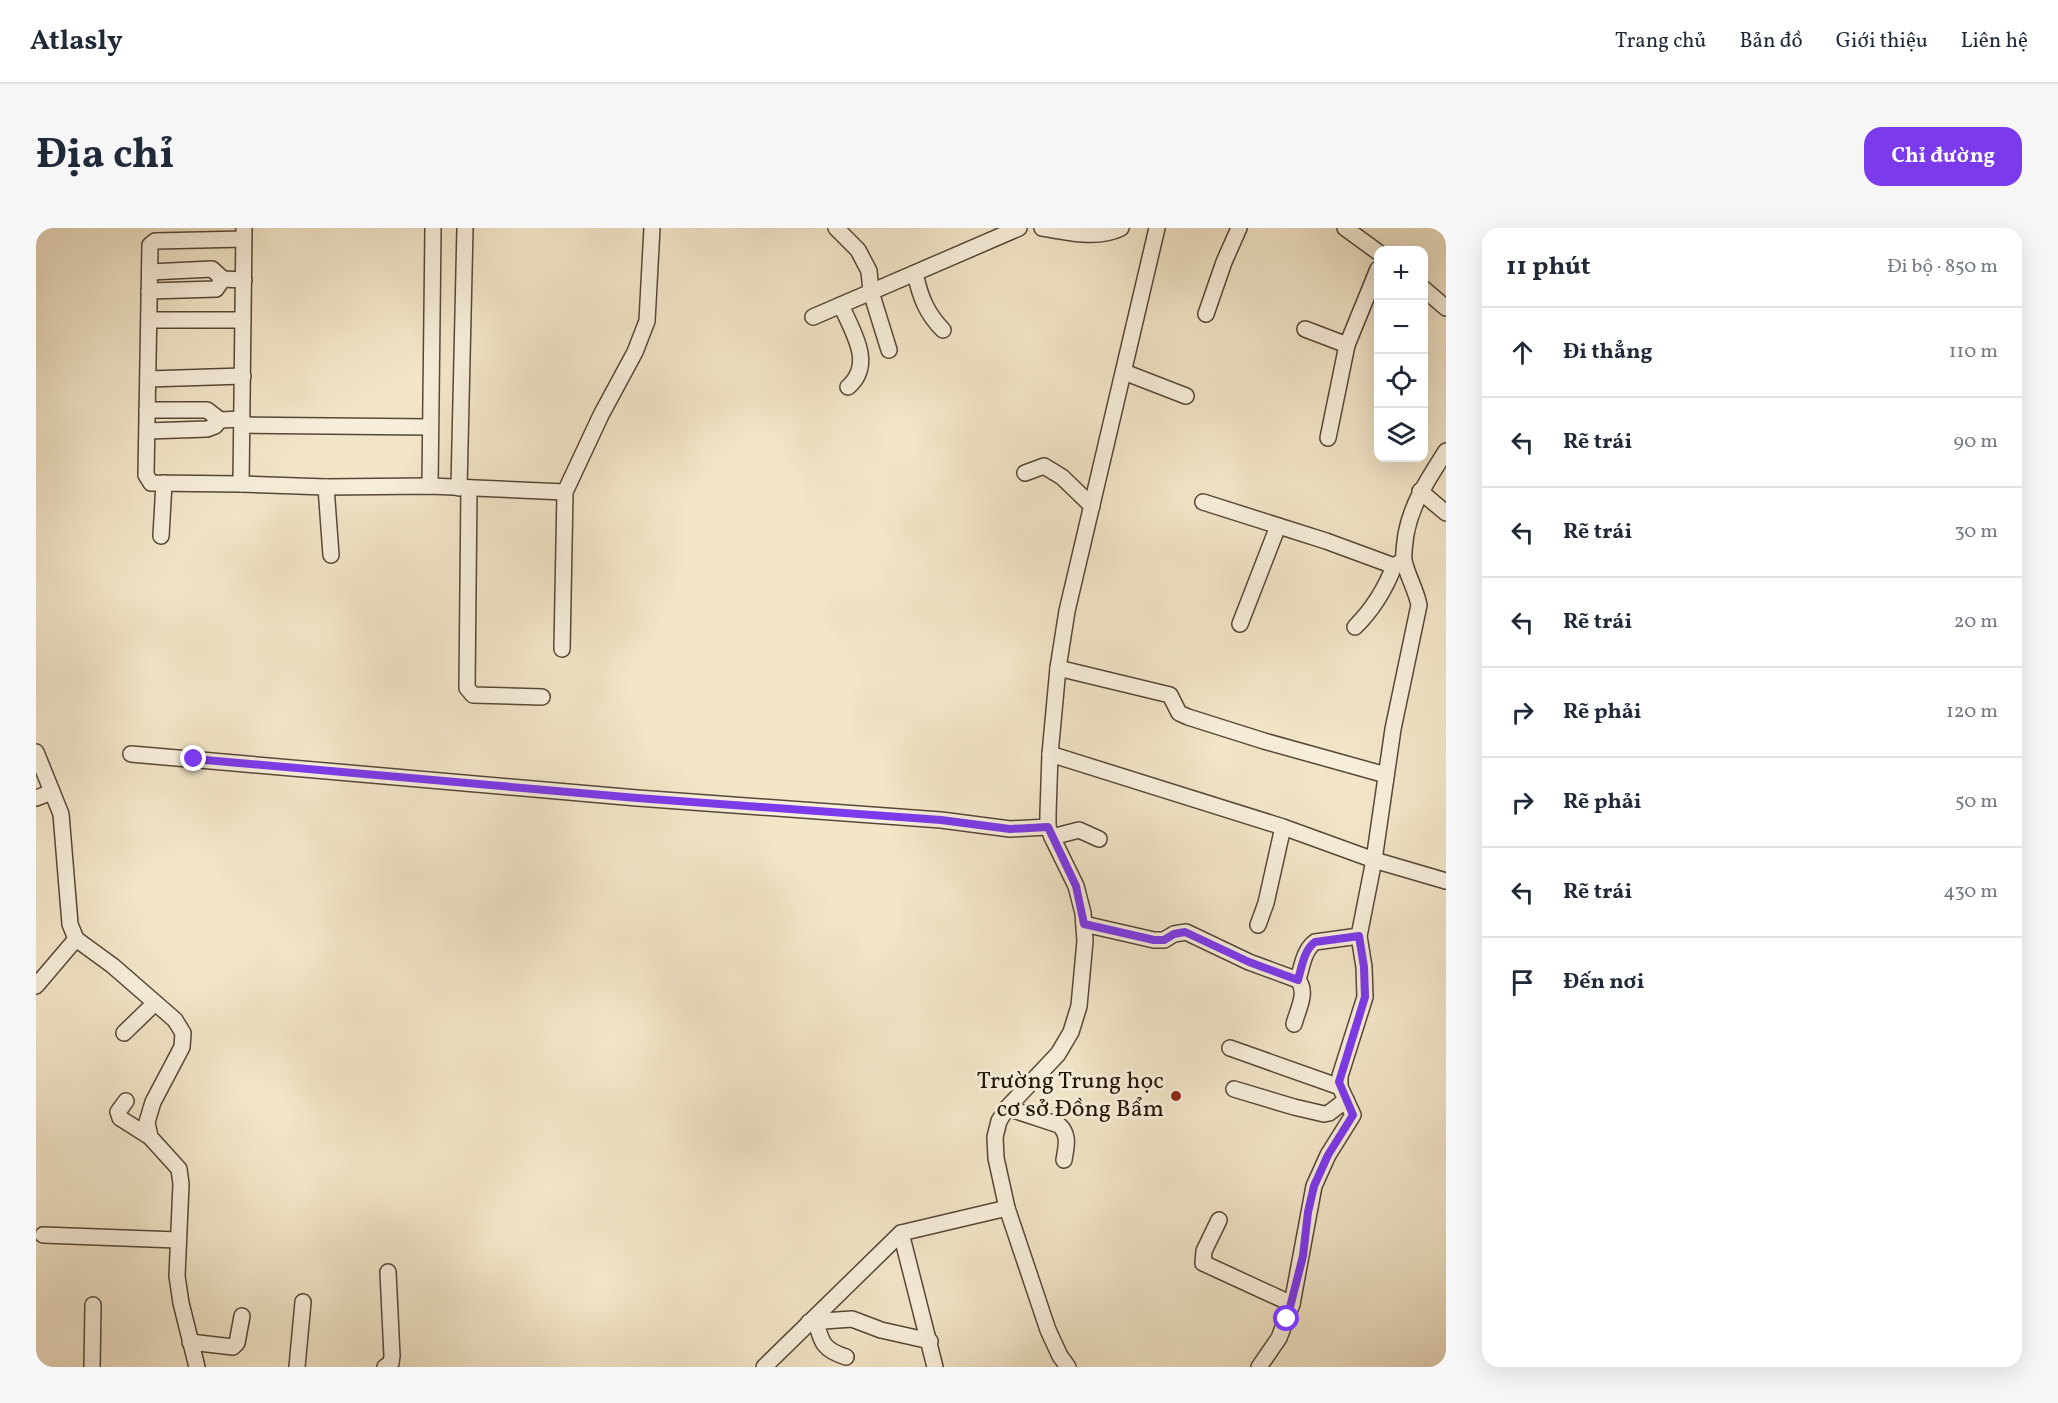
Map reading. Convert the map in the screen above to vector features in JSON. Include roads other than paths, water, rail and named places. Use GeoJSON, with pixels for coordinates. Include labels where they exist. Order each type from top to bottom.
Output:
{"type":"FeatureCollection","features":[{"type":"Feature","properties":{"kind":"street"},"geometry":{"type":"LineString","coordinates":[[430,486],[433,228]]}},
{"type":"Feature","properties":{"kind":"street"},"geometry":{"type":"LineString","coordinates":[[465,228],[464,488],[467,688],[473,695],[542,697]]}},
{"type":"Feature","properties":{"kind":"street"},"geometry":{"type":"LineString","coordinates":[[562,649],[565,492],[635,352],[647,321],[652,228]]}},
{"type":"Feature","properties":{"kind":"street"},"geometry":{"type":"LineString","coordinates":[[836,228],[858,250],[867,265],[870,272],[871,292],[890,350]]}},
{"type":"Feature","properties":{"kind":"street"},"geometry":{"type":"LineString","coordinates":[[813,317],[1018,228]]}},
{"type":"Feature","properties":{"kind":"street"},"geometry":{"type":"LineString","coordinates":[[1042,228],[1098,234],[1121,228]]}},
{"type":"Feature","properties":{"kind":"street"},"geometry":{"type":"LineString","coordinates":[[1068,1367],[1060,1356],[1048,1330],[1007,1209],[994,1137],[999,1121],[1007,1108],[1058,1054],[1071,1032],[1079,1006],[1083,971],[1084,924],[1076,886],[1050,832],[1050,754],[1058,668],[1067,610],[1158,228]]}},
{"type":"Feature","properties":{"kind":"street"},"geometry":{"type":"LineString","coordinates":[[1206,314],[1224,262],[1239,228]]}},
{"type":"Feature","properties":{"kind":"street"},"geometry":{"type":"LineString","coordinates":[[1345,228],[1374,249]]}},
{"type":"Feature","properties":{"kind":"street"},"geometry":{"type":"LineString","coordinates":[[241,484],[244,233],[152,242],[150,248],[147,410],[148,480],[151,483],[326,487],[430,486],[565,492]]}},
{"type":"Feature","properties":{"kind":"street"},"geometry":{"type":"LineString","coordinates":[[150,272],[213,270],[223,279],[244,280]]}},
{"type":"Feature","properties":{"kind":"street"},"geometry":{"type":"LineString","coordinates":[[915,273],[924,306],[943,330]]}},
{"type":"Feature","properties":{"kind":"street"},"geometry":{"type":"LineString","coordinates":[[149,291],[216,289],[223,279]]}},
{"type":"Feature","properties":{"kind":"street"},"geometry":{"type":"LineString","coordinates":[[1328,438],[1347,345],[1374,279]]}},
{"type":"Feature","properties":{"kind":"street"},"geometry":{"type":"LineString","coordinates":[[1428,292],[1446,308]]}},
{"type":"Feature","properties":{"kind":"street"},"geometry":{"type":"LineString","coordinates":[[841,305],[863,361],[855,382],[848,387]]}},
{"type":"Feature","properties":{"kind":"street"},"geometry":{"type":"LineString","coordinates":[[150,320],[243,320]]}},
{"type":"Feature","properties":{"kind":"street"},"geometry":{"type":"LineString","coordinates":[[1305,328],[1347,345]]}},
{"type":"Feature","properties":{"kind":"street"},"geometry":{"type":"LineString","coordinates":[[1124,372],[1186,396]]}},
{"type":"Feature","properties":{"kind":"street"},"geometry":{"type":"LineString","coordinates":[[148,379],[243,376]]}},
{"type":"Feature","properties":{"kind":"street"},"geometry":{"type":"LineString","coordinates":[[147,410],[207,410],[220,420],[242,422],[430,427]]}},
{"type":"Feature","properties":{"kind":"street"},"geometry":{"type":"LineString","coordinates":[[147,431],[207,429],[215,426],[220,420]]}},
{"type":"Feature","properties":{"kind":"street"},"geometry":{"type":"LineString","coordinates":[[1355,627],[1375,604],[1399,563],[1411,511],[1420,491],[1446,451]]}},
{"type":"Feature","properties":{"kind":"street"},"geometry":{"type":"LineString","coordinates":[[1025,473],[1044,466],[1062,477],[1092,506]]}},
{"type":"Feature","properties":{"kind":"street"},"geometry":{"type":"LineString","coordinates":[[161,536],[164,483]]}},
{"type":"Feature","properties":{"kind":"street"},"geometry":{"type":"LineString","coordinates":[[326,487],[330,555]]}},
{"type":"Feature","properties":{"kind":"street"},"geometry":{"type":"LineString","coordinates":[[1420,491],[1446,513]]}},
{"type":"Feature","properties":{"kind":"street"},"geometry":{"type":"LineString","coordinates":[[1203,502],[1399,563],[1417,593],[1419,605],[1393,729],[1374,860],[1359,936],[1364,967],[1365,997],[1340,1076],[1343,1094],[1353,1115],[1328,1155],[1314,1186],[1292,1304],[1278,1338],[1259,1367]]}},
{"type":"Feature","properties":{"kind":"street"},"geometry":{"type":"LineString","coordinates":[[1240,624],[1278,526]]}},
{"type":"Feature","properties":{"kind":"street"},"geometry":{"type":"LineString","coordinates":[[1058,668],[1170,695],[1179,713],[1188,717],[1386,775]]}},
{"type":"Feature","properties":{"kind":"street"},"geometry":{"type":"LineString","coordinates":[[36,752],[61,814],[70,924],[76,939],[100,956],[175,1020],[183,1034],[182,1047],[153,1102],[147,1122],[150,1137]]}},
{"type":"Feature","properties":{"kind":"street"},"geometry":{"type":"LineString","coordinates":[[131,754],[637,798],[941,820],[1010,829],[1050,832],[1078,830],[1099,839]]}},
{"type":"Feature","properties":{"kind":"street"},"geometry":{"type":"LineString","coordinates":[[1050,754],[1283,827],[1374,860],[1446,881]]}},
{"type":"Feature","properties":{"kind":"street"},"geometry":{"type":"LineString","coordinates":[[36,798],[52,792]]}},
{"type":"Feature","properties":{"kind":"street"},"geometry":{"type":"LineString","coordinates":[[1258,926],[1266,903],[1283,827]]}},
{"type":"Feature","properties":{"kind":"street"},"geometry":{"type":"LineString","coordinates":[[1084,924],[1154,940],[1164,940],[1174,934],[1185,932],[1249,962],[1298,980],[1303,986],[1303,992],[1294,1024]]}},
{"type":"Feature","properties":{"kind":"street"},"geometry":{"type":"LineString","coordinates":[[1298,980],[1310,945],[1315,942],[1359,936]]}},
{"type":"Feature","properties":{"kind":"street"},"geometry":{"type":"LineString","coordinates":[[36,986],[76,939]]}},
{"type":"Feature","properties":{"kind":"street"},"geometry":{"type":"LineString","coordinates":[[124,1033],[155,1003]]}},
{"type":"Feature","properties":{"kind":"street"},"geometry":{"type":"LineString","coordinates":[[1230,1048],[1343,1094]]}},
{"type":"Feature","properties":{"kind":"street"},"geometry":{"type":"LineString","coordinates":[[1234,1089],[1324,1114],[1329,1113],[1343,1094]]}},
{"type":"Feature","properties":{"kind":"street"},"geometry":{"type":"LineString","coordinates":[[126,1101],[118,1112],[120,1118],[150,1137],[179,1169],[181,1184],[177,1276],[197,1367]]}},
{"type":"Feature","properties":{"kind":"street"},"geometry":{"type":"LineString","coordinates":[[1007,1108],[1059,1125],[1064,1129],[1067,1141],[1064,1160]]}},
{"type":"Feature","properties":{"kind":"street"},"geometry":{"type":"LineString","coordinates":[[764,1367],[902,1233],[1007,1209]]}},
{"type":"Feature","properties":{"kind":"street"},"geometry":{"type":"LineString","coordinates":[[1219,1220],[1204,1251],[1203,1263],[1292,1304]]}},
{"type":"Feature","properties":{"kind":"street"},"geometry":{"type":"LineString","coordinates":[[902,1233],[935,1367]]}},
{"type":"Feature","properties":{"kind":"street"},"geometry":{"type":"LineString","coordinates":[[43,1235],[177,1240]]}},
{"type":"Feature","properties":{"kind":"street"},"geometry":{"type":"LineString","coordinates":[[385,1367],[391,1363],[392,1356],[388,1272]]}},
{"type":"Feature","properties":{"kind":"street"},"geometry":{"type":"LineString","coordinates":[[297,1367],[303,1302]]}},
{"type":"Feature","properties":{"kind":"street"},"geometry":{"type":"LineString","coordinates":[[92,1367],[93,1305]]}},
{"type":"Feature","properties":{"kind":"street"},"geometry":{"type":"LineString","coordinates":[[190,1342],[233,1347],[237,1343],[243,1316]]}},
{"type":"Feature","properties":{"kind":"street"},"geometry":{"type":"LineString","coordinates":[[812,1322],[852,1319],[881,1330],[930,1341]]}},
{"type":"Feature","properties":{"kind":"street"},"geometry":{"type":"LineString","coordinates":[[812,1322],[825,1347],[846,1357]]}},
{"type":"Feature","properties":{"kind":"place","name":"Trường Trung học cơ sở Đồng Bẩm"},"geometry":{"type":"Point","coordinates":[1176,1096]}}]}
